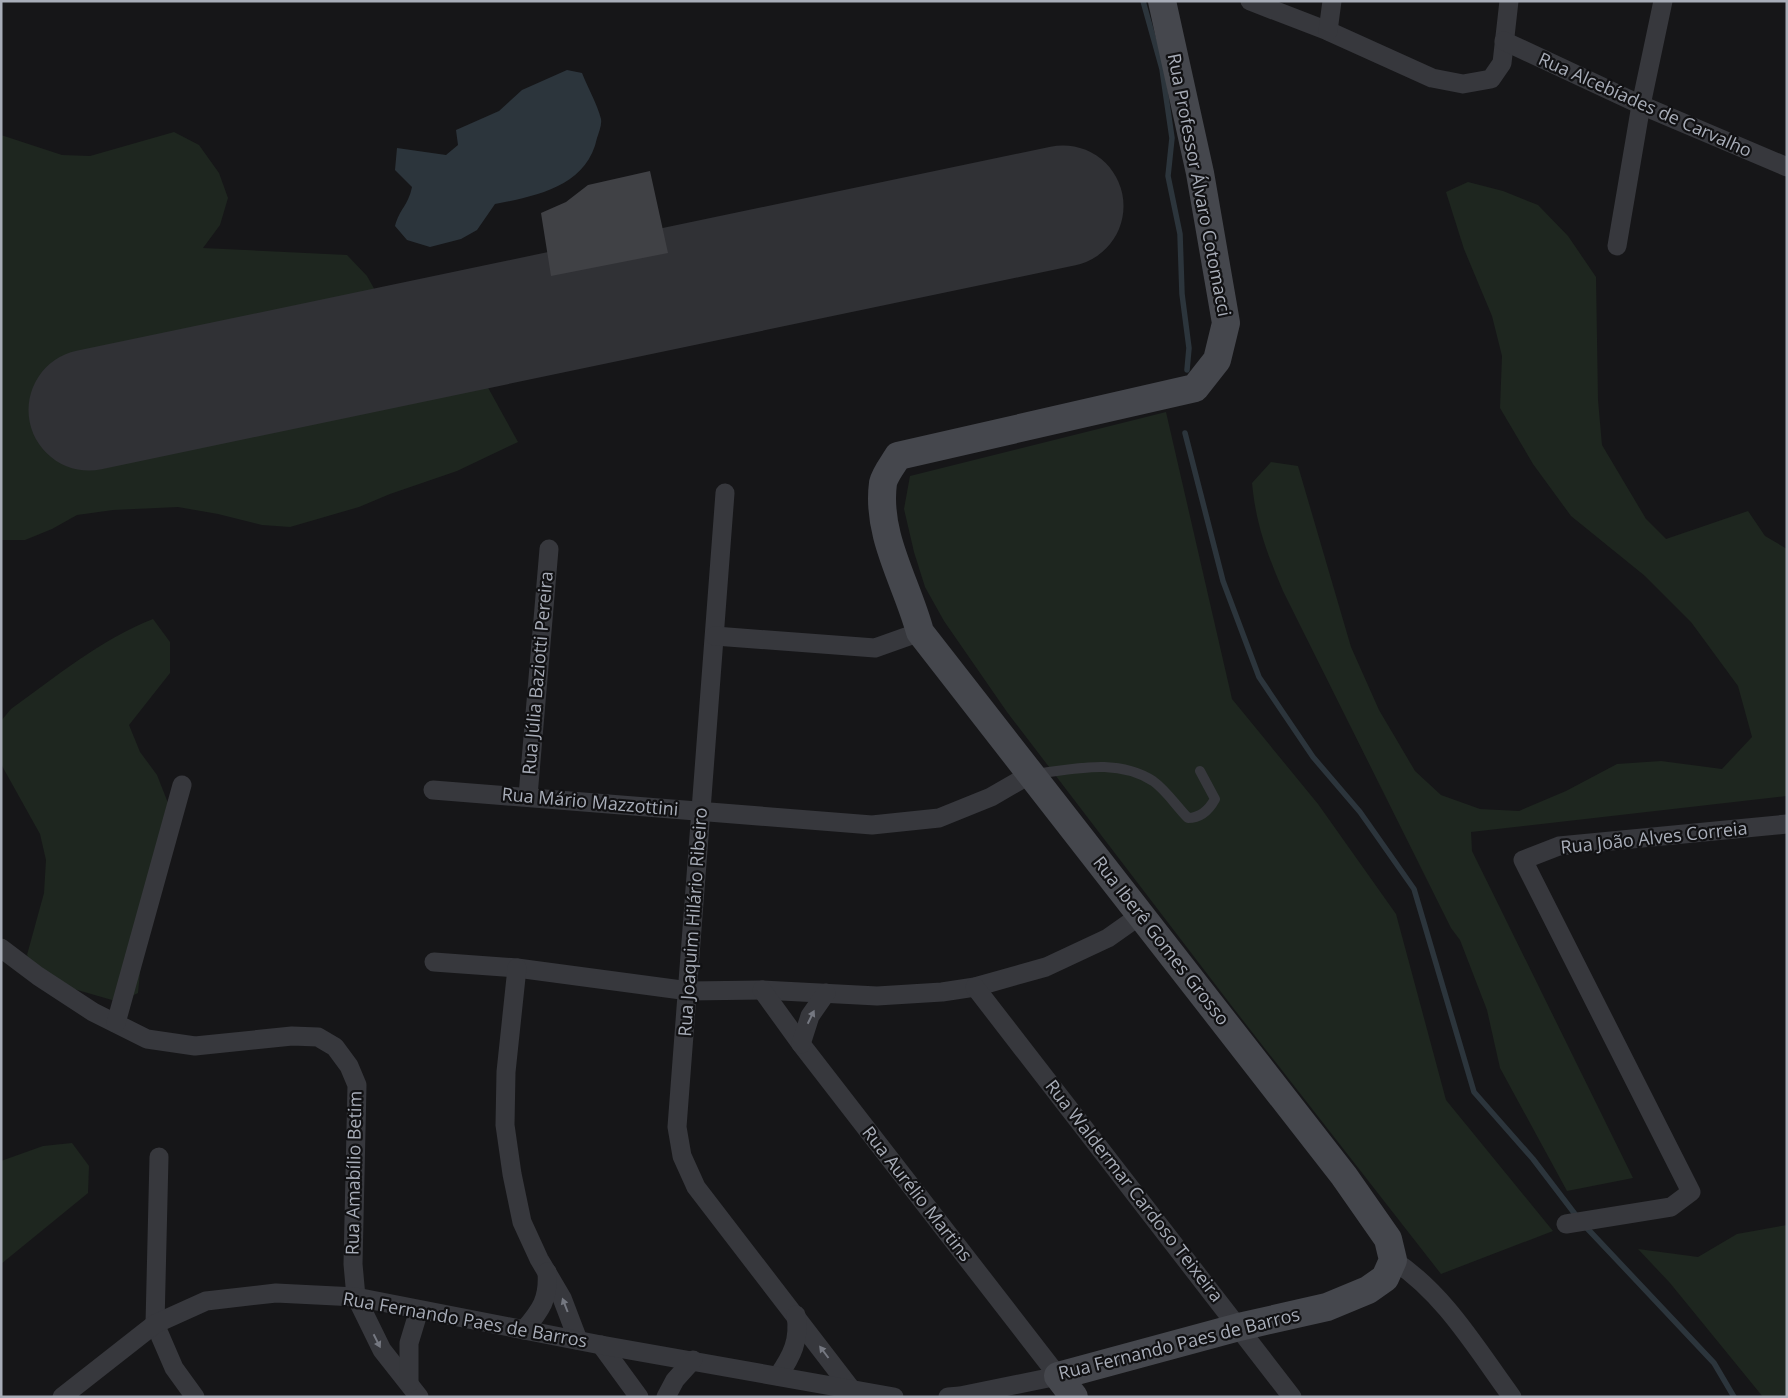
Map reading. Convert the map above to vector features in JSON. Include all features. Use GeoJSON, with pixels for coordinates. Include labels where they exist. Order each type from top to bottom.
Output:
{"type":"FeatureCollection","features":[{"type":"Feature","properties":{"kind":"street","name":"Rua Professor Álvaro Cotomacci"},"geometry":{"type":"LineString","coordinates":[[898,456],[1195,388],[1216,360],[1226,323],[1200,173],[1162,1]]}},
{"type":"Feature","properties":{"kind":"street"},"geometry":{"type":"LineString","coordinates":[[1250,1],[1328,31],[1432,78],[1463,84],[1491,79],[1502,63],[1509,1]]}},
{"type":"Feature","properties":{"kind":"street"},"geometry":{"type":"LineString","coordinates":[[1328,31],[1332,1]]}},
{"type":"Feature","properties":{"kind":"street"},"geometry":{"type":"LineString","coordinates":[[1617,246],[1641,105],[1663,1]]}},
{"type":"Feature","properties":{"kind":"street","name":"Rua Alcebíades de Carvalho"},"geometry":{"type":"LineString","coordinates":[[1504,42],[1641,105],[1787,168]]}},
{"type":"Feature","properties":{"kind":"street","name":"Rua Iberê Gomes Grosso"},"geometry":{"type":"LineString","coordinates":[[898,456],[883,481],[884,519],[899,576],[920,632],[1029,775],[1142,914],[1344,1176],[1388,1239],[1393,1260]]}},
{"type":"Feature","properties":{"kind":"street","name":"Rua Joaquim Hilário Ribeiro"},"geometry":{"type":"LineString","coordinates":[[725,493],[678,1127],[682,1156],[696,1187],[854,1393]]}},
{"type":"Feature","properties":{"kind":"street","name":"Rua Júlia Baziotti Pereira"},"geometry":{"type":"LineString","coordinates":[[528,796],[549,549]]}},
{"type":"Feature","properties":{"kind":"street"},"geometry":{"type":"LineString","coordinates":[[715,636],[875,648],[920,632]]}},
{"type":"Feature","properties":{"kind":"street","name":"Rua Mário Mazzottini"},"geometry":{"type":"LineString","coordinates":[[433,790],[528,796],[872,825],[939,818],[991,797],[1029,775]]}},
{"type":"Feature","properties":{"kind":"street"},"geometry":{"type":"LineString","coordinates":[[116,1023],[182,785]]}},
{"type":"Feature","properties":{"kind":"street","name":"Rua João Alves Correia"},"geometry":{"type":"LineString","coordinates":[[1566,1224],[1671,1207],[1691,1192],[1523,860],[1559,846],[1787,824]]}},
{"type":"Feature","properties":{"kind":"street"},"geometry":{"type":"LineString","coordinates":[[434,962],[516,968],[689,991],[762,990],[877,996],[942,992],[975,987],[1046,967],[1108,938],[1142,914]]}},
{"type":"Feature","properties":{"kind":"street","name":"Rua Amabílio Betim"},"geometry":{"type":"LineString","coordinates":[[1,948],[38,976],[94,1012],[147,1039],[195,1046],[292,1036],[318,1037],[335,1047],[349,1066],[357,1085],[353,1264],[356,1297],[382,1350],[414,1390]]}},
{"type":"Feature","properties":{"kind":"street"},"geometry":{"type":"LineString","coordinates":[[516,968],[506,1072],[505,1125],[522,1222],[562,1298],[578,1340]]}},
{"type":"Feature","properties":{"kind":"street","name":"Rua Waldermar Cardoso Teixeira"},"geometry":{"type":"LineString","coordinates":[[975,987],[1292,1397]]}},
{"type":"Feature","properties":{"kind":"street","name":"Rua Aurélio Martins"},"geometry":{"type":"LineString","coordinates":[[762,990],[800,1044],[1066,1386]]}},
{"type":"Feature","properties":{"kind":"street"},"geometry":{"type":"LineString","coordinates":[[800,1044],[810,1016],[826,993]]}},
{"type":"Feature","properties":{"kind":"street"},"geometry":{"type":"LineString","coordinates":[[159,1157],[155,1324],[174,1368],[195,1397]]}},
{"type":"Feature","properties":{"kind":"street"},"geometry":{"type":"LineString","coordinates":[[1393,1260],[1412,1272],[1434,1291],[1512,1397]]}},
{"type":"Feature","properties":{"kind":"street","name":"Rua Fernando Paes de Barros"},"geometry":{"type":"LineString","coordinates":[[948,1397],[1066,1386],[1239,1327],[1327,1307],[1368,1290],[1385,1278],[1393,1260]]}},
{"type":"Feature","properties":{"kind":"street"},"geometry":{"type":"LineString","coordinates":[[524,1330],[543,1304],[548,1288],[547,1271]]}},
{"type":"Feature","properties":{"kind":"street","name":"Rua Fernando Paes de Barros"},"geometry":{"type":"LineString","coordinates":[[62,1397],[155,1324],[206,1301],[276,1293],[356,1297],[601,1345],[778,1376],[854,1393],[894,1397]]}},
{"type":"Feature","properties":{"kind":"street","name":"Rua Amabílio Betim"},"geometry":{"type":"LineString","coordinates":[[414,1390],[409,1343],[419,1310]]}},
{"type":"Feature","properties":{"kind":"street"},"geometry":{"type":"LineString","coordinates":[[778,1376],[796,1347],[798,1327],[796,1315]]}},
{"type":"Feature","properties":{"kind":"street"},"geometry":{"type":"LineString","coordinates":[[601,1345],[639,1397]]}},
{"type":"Feature","properties":{"kind":"street"},"geometry":{"type":"LineString","coordinates":[[666,1397],[674,1380],[693,1360]]}},
{"type":"Feature","properties":{"kind":"lane","name":"Rua Mário Mazzottini"},"geometry":{"type":"LineString","coordinates":[[1029,775],[1103,766],[1130,769],[1155,782],[1188,818],[1197,818],[1211,808],[1215,799],[1200,771]]}},
{"type":"Feature","properties":{"kind":"shaded area"},"geometry":{"type":"Polygon","coordinates":[[[567,70],[582,73],[601,119],[600,128],[591,154],[583,167],[558,186],[527,197],[495,204],[477,230],[461,239],[430,247],[407,240],[395,226],[412,187],[395,170],[397,148],[446,155],[458,145],[456,130],[499,111],[522,90],[567,70]]]}},
{"type":"Feature","properties":{"kind":"shaded area"},"geometry":{"type":"Polygon","coordinates":[[[174,132],[199,145],[219,173],[228,198],[220,225],[203,248],[347,255],[367,276],[381,301],[356,315],[329,321],[301,324],[271,333],[212,336],[157,346],[132,360],[88,396],[94,422],[113,413],[352,358],[380,355],[469,361],[486,384],[518,442],[457,471],[390,494],[359,507],[290,527],[262,525],[218,514],[178,507],[113,510],[77,515],[52,529],[25,540],[1,540],[1,135],[62,155],[90,156],[174,132]]]}},
{"type":"Feature","properties":{"kind":"shaded area"},"geometry":{"type":"Polygon","coordinates":[[[1468,182],[1503,191],[1538,205],[1568,236],[1596,277],[1598,400],[1602,445],[1646,519],[1666,539],[1748,511],[1765,536],[1787,549],[1787,796],[1471,832],[1472,851],[1633,1178],[1567,1191],[1500,1068],[1487,1010],[1460,940],[1451,928],[1283,591],[1263,538],[1256,512],[1252,483],[1271,462],[1298,466],[1351,647],[1379,710],[1415,771],[1441,795],[1480,809],[1519,811],[1566,791],[1617,764],[1661,761],[1722,769],[1752,737],[1738,686],[1691,622],[1645,576],[1571,516],[1533,464],[1500,408],[1502,356],[1492,316],[1464,249],[1446,192],[1468,182]]]}},
{"type":"Feature","properties":{"kind":"shaded area"},"geometry":{"type":"Polygon","coordinates":[[[1166,412],[1232,699],[1318,804],[1396,914],[1446,1100],[1553,1231],[1441,1274],[1234,1009],[1007,712],[944,621],[925,587],[914,552],[904,509],[910,476],[1166,412]]]}},
{"type":"Feature","properties":{"kind":"shaded area"},"geometry":{"type":"Polygon","coordinates":[[[153,619],[170,642],[170,673],[129,725],[140,752],[157,775],[168,803],[145,922],[138,993],[119,1002],[46,981],[27,955],[44,893],[46,860],[40,834],[1,764],[1,721],[11,709],[79,660],[115,637],[153,619]]]}},
{"type":"Feature","properties":{"kind":"shaded area"},"geometry":{"type":"Polygon","coordinates":[[[72,1143],[89,1166],[88,1193],[1,1264],[1,1161],[43,1146],[72,1143]]]}},
{"type":"Feature","properties":{"kind":"shaded area"},"geometry":{"type":"Polygon","coordinates":[[[1787,1225],[1787,1397],[1763,1397],[1670,1283],[1638,1249],[1698,1257],[1737,1234],[1787,1225]]]}},
{"type":"Feature","properties":{"kind":"building"},"geometry":{"type":"Polygon","coordinates":[[[650,171],[668,253],[551,276],[541,213],[566,202],[588,185],[650,171]]]}},
{"type":"Feature","properties":{"kind":"waterway"},"geometry":{"type":"LineString","coordinates":[[1143,1],[1162,69],[1172,138],[1168,176],[1180,234],[1182,294],[1189,348],[1187,370]]}},
{"type":"Feature","properties":{"kind":"waterway"},"geometry":{"type":"LineString","coordinates":[[1185,433],[1223,581],[1259,677],[1313,757],[1360,812],[1414,889],[1474,1092],[1533,1159],[1578,1218]]}},
{"type":"Feature","properties":{"kind":"waterway"},"geometry":{"type":"LineString","coordinates":[[1584,1225],[1714,1363],[1734,1397]]}},
{"type":"Feature","properties":{"kind":"runway"},"geometry":{"type":"LineString","coordinates":[[89,410],[1063,206]]}}]}
